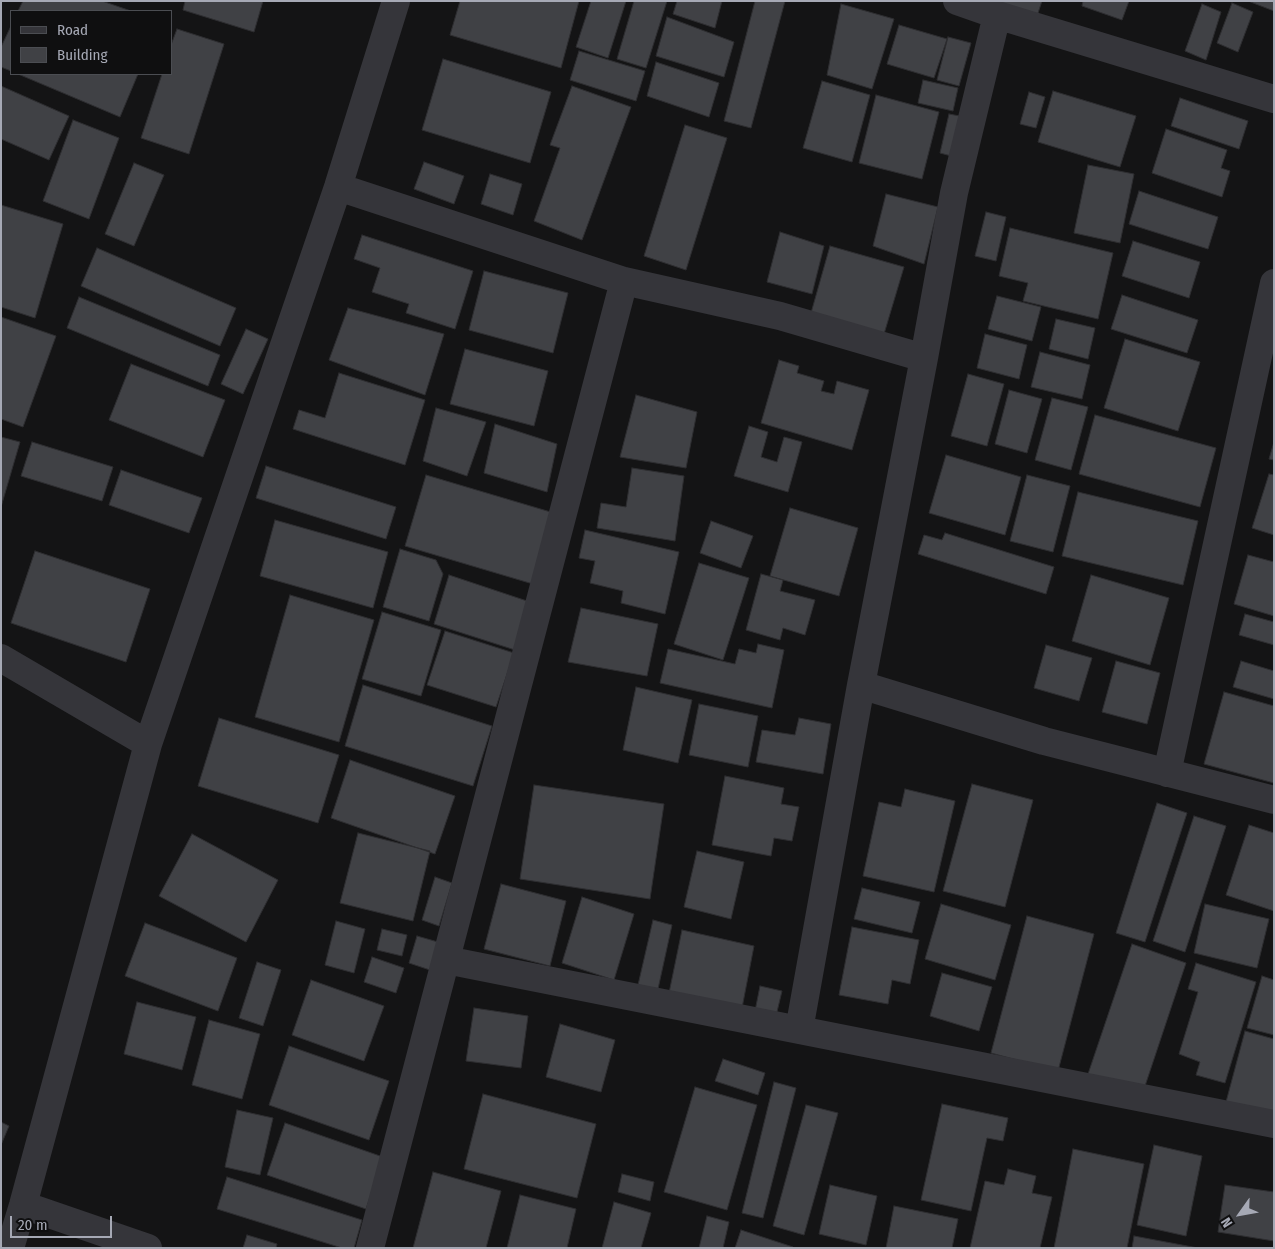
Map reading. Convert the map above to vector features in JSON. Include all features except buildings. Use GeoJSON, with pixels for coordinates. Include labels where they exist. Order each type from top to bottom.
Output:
{"type":"FeatureCollection","features":[{"type":"Feature","properties":{"kind":"street"},"geometry":{"type":"LineString","coordinates":[[10,1248],[148,744],[338,187],[396,1]]}},
{"type":"Feature","properties":{"kind":"street"},"geometry":{"type":"LineString","coordinates":[[957,1],[997,15],[1274,99]]}},
{"type":"Feature","properties":{"kind":"street"},"geometry":{"type":"LineString","coordinates":[[799,1030],[861,685],[954,193],[997,15]]}},
{"type":"Feature","properties":{"kind":"street"},"geometry":{"type":"LineString","coordinates":[[338,187],[624,281],[780,316],[924,358]]}},
{"type":"Feature","properties":{"kind":"street"},"geometry":{"type":"LineString","coordinates":[[370,1248],[624,281]]}},
{"type":"Feature","properties":{"kind":"street"},"geometry":{"type":"LineString","coordinates":[[1167,773],[1274,283]]}},
{"type":"Feature","properties":{"kind":"street"},"geometry":{"type":"LineString","coordinates":[[1,658],[148,744]]}},
{"type":"Feature","properties":{"kind":"street"},"geometry":{"type":"LineString","coordinates":[[861,685],[1044,741],[1274,800]]}},
{"type":"Feature","properties":{"kind":"street"},"geometry":{"type":"LineString","coordinates":[[446,960],[1274,1124]]}},
{"type":"Feature","properties":{"kind":"street"},"geometry":{"type":"LineString","coordinates":[[23,1205],[148,1248]]}}]}
